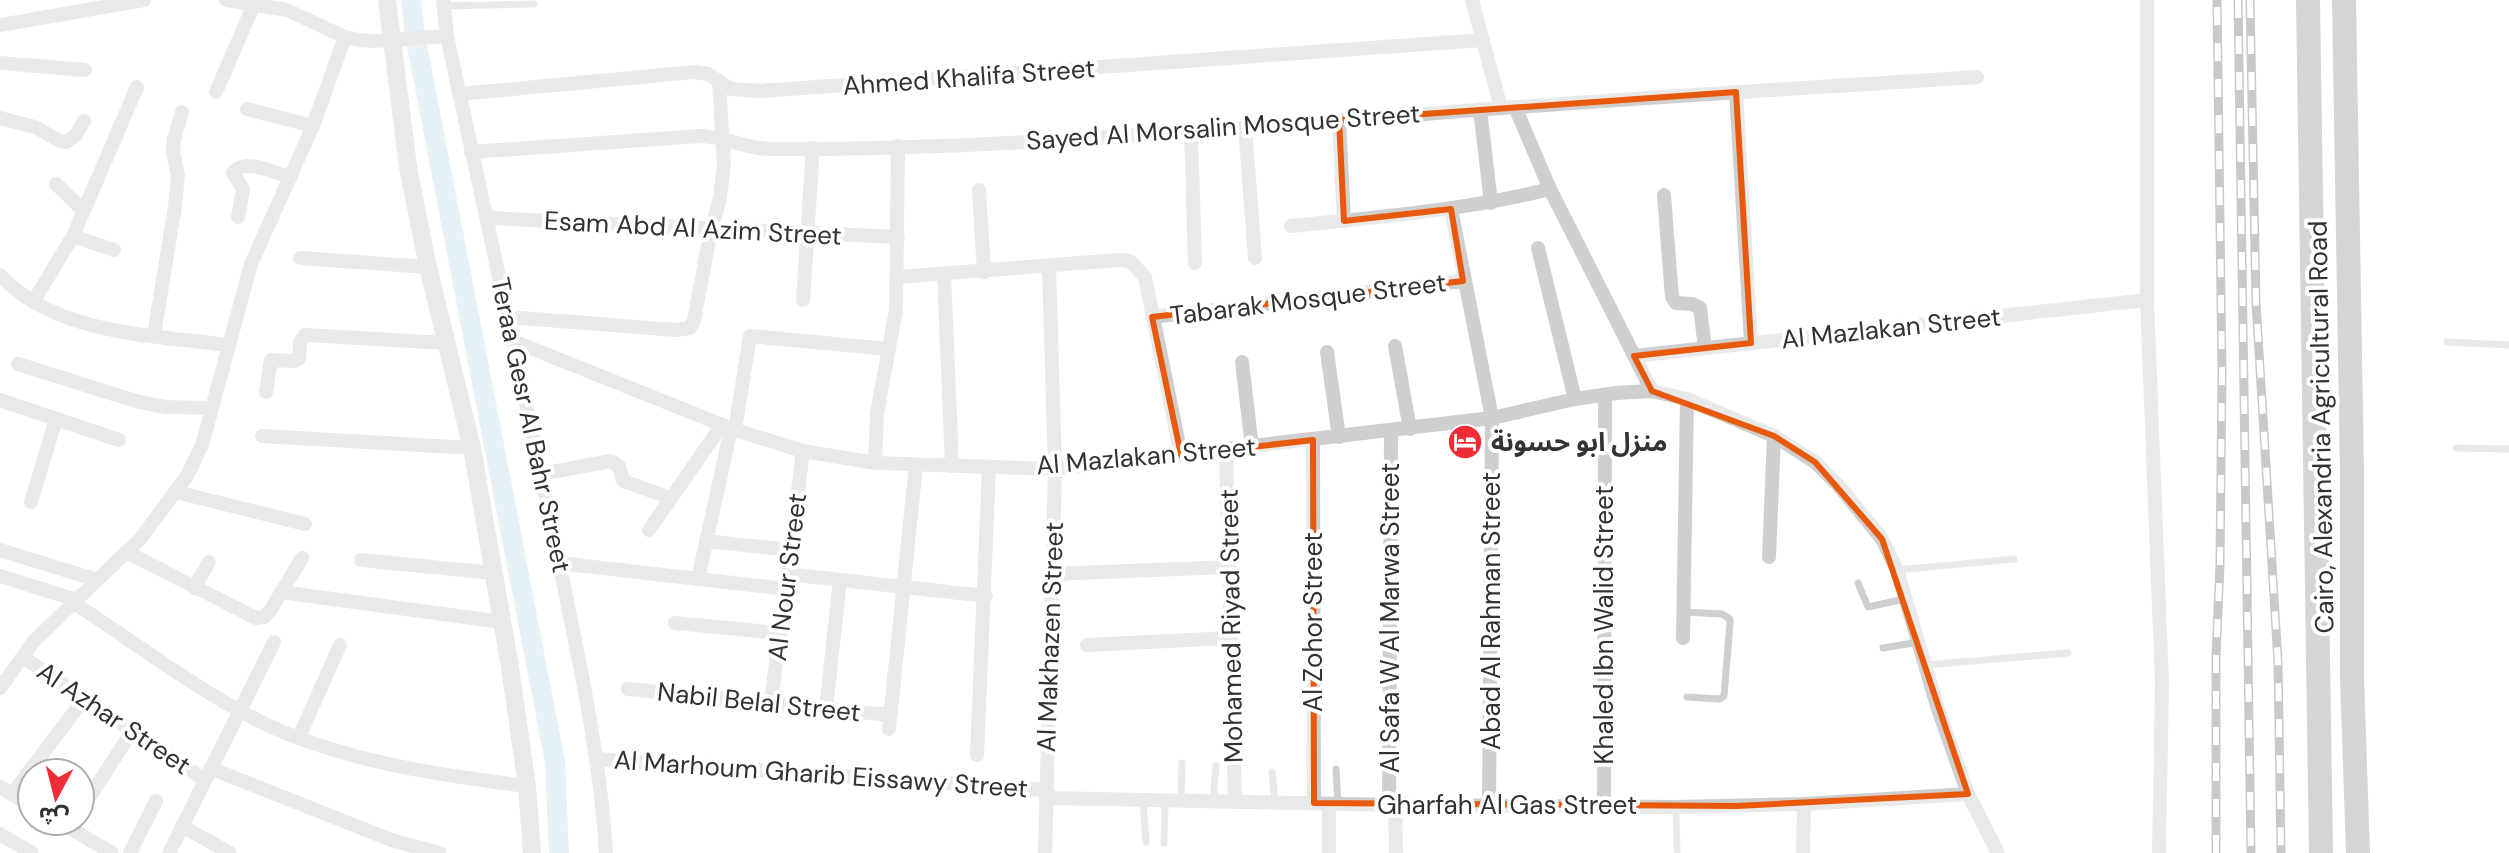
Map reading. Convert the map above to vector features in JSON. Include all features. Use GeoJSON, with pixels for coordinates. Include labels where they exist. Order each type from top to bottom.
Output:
{"type":"FeatureCollection","features":[{"type":"Feature","properties":{"kind":"highway","name":"Cairo, Alexandria Agricultural Road"},"geometry":{"type":"LineString","coordinates":[[2308,0],[2321,853]]}},
{"type":"Feature","properties":{"kind":"highway","name":"Cairo, Alexandria Agricultural Road"},"geometry":{"type":"LineString","coordinates":[[2344,0],[2352,473],[2352,677],[2358,853]]}},
{"type":"Feature","properties":{"kind":"street"},"geometry":{"type":"LineString","coordinates":[[0,25],[107,3],[144,0]]}},
{"type":"Feature","properties":{"kind":"street"},"geometry":{"type":"LineString","coordinates":[[226,0],[287,10],[345,37],[374,41],[442,36]]}},
{"type":"Feature","properties":{"kind":"street"},"geometry":{"type":"LineString","coordinates":[[387,0],[396,39],[408,167],[428,267],[472,448],[502,622],[527,786],[532,853]]}},
{"type":"Feature","properties":{"kind":"street"},"geometry":{"type":"LineString","coordinates":[[1472,0],[1508,107],[1652,391]]}},
{"type":"Feature","properties":{"kind":"street"},"geometry":{"type":"LineString","coordinates":[[2147,0],[2147,300],[2162,684],[2159,853]]}},
{"type":"Feature","properties":{"kind":"street"},"geometry":{"type":"LineString","coordinates":[[216,92],[246,2]]}},
{"type":"Feature","properties":{"kind":"street","name":"Teraa Gesr Al Bahr Street"},"geometry":{"type":"LineString","coordinates":[[444,3],[442,36],[488,218],[589,710],[606,853]]}},
{"type":"Feature","properties":{"kind":"street"},"geometry":{"type":"LineString","coordinates":[[0,688],[34,641],[141,538],[176,492],[202,445],[251,264],[313,126],[345,37]]}},
{"type":"Feature","properties":{"kind":"street","name":"Ahmed Khalifa Street"},"geometry":{"type":"LineString","coordinates":[[459,94],[694,72],[708,74],[731,89],[760,91],[1483,40]]}},
{"type":"Feature","properties":{"kind":"street"},"geometry":{"type":"LineString","coordinates":[[0,63],[85,70]]}},
{"type":"Feature","properties":{"kind":"street","name":"Sayed Al Morsalin Mosque Street"},"geometry":{"type":"LineString","coordinates":[[471,152],[700,136],[724,139],[751,148],[898,146],[1191,131],[1977,77]]}},
{"type":"Feature","properties":{"kind":"street"},"geometry":{"type":"LineString","coordinates":[[508,317],[676,330],[690,328],[720,198],[724,139],[719,82]]}},
{"type":"Feature","properties":{"kind":"street"},"geometry":{"type":"LineString","coordinates":[[33,302],[73,236],[137,87]]}},
{"type":"Feature","properties":{"kind":"street"},"geometry":{"type":"LineString","coordinates":[[1736,92],[1751,343]]}},
{"type":"Feature","properties":{"kind":"street"},"geometry":{"type":"LineString","coordinates":[[247,109],[313,126]]}},
{"type":"Feature","properties":{"kind":"street"},"geometry":{"type":"LineString","coordinates":[[1480,109],[1491,203]]}},
{"type":"Feature","properties":{"kind":"street"},"geometry":{"type":"LineString","coordinates":[[154,335],[178,175],[173,152],[174,139],[182,112]]}},
{"type":"Feature","properties":{"kind":"street"},"geometry":{"type":"LineString","coordinates":[[0,118],[35,127],[66,142],[75,136],[84,121]]}},
{"type":"Feature","properties":{"kind":"street"},"geometry":{"type":"LineString","coordinates":[[1339,120],[1344,221]]}},
{"type":"Feature","properties":{"kind":"street"},"geometry":{"type":"LineString","coordinates":[[1245,127],[1255,258]]}},
{"type":"Feature","properties":{"kind":"street"},"geometry":{"type":"LineString","coordinates":[[1191,131],[1195,263]]}},
{"type":"Feature","properties":{"kind":"street"},"geometry":{"type":"LineString","coordinates":[[875,463],[877,413],[896,310],[898,146]]}},
{"type":"Feature","properties":{"kind":"street"},"geometry":{"type":"LineString","coordinates":[[803,300],[813,148]]}},
{"type":"Feature","properties":{"kind":"street"},"geometry":{"type":"LineString","coordinates":[[238,217],[243,189],[234,178],[236,168],[246,165],[291,177]]}},
{"type":"Feature","properties":{"kind":"street"},"geometry":{"type":"LineString","coordinates":[[56,184],[84,211]]}},
{"type":"Feature","properties":{"kind":"street"},"geometry":{"type":"LineString","coordinates":[[1291,226],[1451,209],[1550,189]]}},
{"type":"Feature","properties":{"kind":"street"},"geometry":{"type":"LineString","coordinates":[[979,190],[984,272]]}},
{"type":"Feature","properties":{"kind":"street"},"geometry":{"type":"LineString","coordinates":[[1664,195],[1672,297],[1676,303],[1700,308],[1705,348]]}},
{"type":"Feature","properties":{"kind":"street","name":"Abad Al Rahman Street"},"geometry":{"type":"LineString","coordinates":[[1451,209],[1492,418],[1489,804]]}},
{"type":"Feature","properties":{"kind":"street","name":"Esam Abd Al Azim Street"},"geometry":{"type":"LineString","coordinates":[[488,218],[898,237]]}},
{"type":"Feature","properties":{"kind":"street"},"geometry":{"type":"LineString","coordinates":[[73,236],[114,250]]}},
{"type":"Feature","properties":{"kind":"street"},"geometry":{"type":"LineString","coordinates":[[1538,248],[1575,399]]}},
{"type":"Feature","properties":{"kind":"street"},"geometry":{"type":"LineString","coordinates":[[300,258],[428,267]]}},
{"type":"Feature","properties":{"kind":"street"},"geometry":{"type":"LineString","coordinates":[[898,277],[1130,261],[1145,277],[1181,455]]}},
{"type":"Feature","properties":{"kind":"street","name":"Al Makhazen Street"},"geometry":{"type":"LineString","coordinates":[[1045,853],[1055,469],[1049,267]]}},
{"type":"Feature","properties":{"kind":"street"},"geometry":{"type":"LineString","coordinates":[[944,274],[952,466]]}},
{"type":"Feature","properties":{"kind":"street"},"geometry":{"type":"LineString","coordinates":[[0,275],[16,292],[33,302],[89,324],[228,345]]}},
{"type":"Feature","properties":{"kind":"street","name":"Tabarak Mosque Street"},"geometry":{"type":"LineString","coordinates":[[1152,317],[1463,281]]}},
{"type":"Feature","properties":{"kind":"street","name":"Al Mazlakan Street"},"geometry":{"type":"LineString","coordinates":[[1634,356],[2147,300]]}},
{"type":"Feature","properties":{"kind":"street"},"geometry":{"type":"LineString","coordinates":[[266,392],[271,360],[299,359],[300,342],[305,335],[446,343]]}},
{"type":"Feature","properties":{"kind":"street"},"geometry":{"type":"LineString","coordinates":[[698,579],[750,336],[888,349]]}},
{"type":"Feature","properties":{"kind":"street","name":"Al Mazlakan Street"},"geometry":{"type":"LineString","coordinates":[[513,341],[729,428],[803,451],[875,463],[1055,469],[1492,418],[1605,395],[1652,391],[1687,399],[1774,436],[1815,462],[1882,539],[1897,570],[1938,709],[1968,794],[1998,853]]}},
{"type":"Feature","properties":{"kind":"street"},"geometry":{"type":"LineString","coordinates":[[1395,346],[1410,429]]}},
{"type":"Feature","properties":{"kind":"street"},"geometry":{"type":"LineString","coordinates":[[1327,352],[1339,437]]}},
{"type":"Feature","properties":{"kind":"street"},"geometry":{"type":"LineString","coordinates":[[1242,362],[1252,447]]}},
{"type":"Feature","properties":{"kind":"street"},"geometry":{"type":"LineString","coordinates":[[18,364],[139,402],[166,407],[211,408]]}},
{"type":"Feature","properties":{"kind":"street","name":"Khaled Ibn Walid Street"},"geometry":{"type":"LineString","coordinates":[[1604,806],[1605,395]]}},
{"type":"Feature","properties":{"kind":"street"},"geometry":{"type":"LineString","coordinates":[[1683,638],[1687,399]]}},
{"type":"Feature","properties":{"kind":"street"},"geometry":{"type":"LineString","coordinates":[[0,400],[119,440]]}},
{"type":"Feature","properties":{"kind":"street"},"geometry":{"type":"LineString","coordinates":[[31,502],[56,419]]}},
{"type":"Feature","properties":{"kind":"street"},"geometry":{"type":"LineString","coordinates":[[649,530],[671,498],[729,428]]}},
{"type":"Feature","properties":{"kind":"street","name":"Al Safa W Al Marwa Street"},"geometry":{"type":"LineString","coordinates":[[1391,431],[1392,805],[1396,853]]}},
{"type":"Feature","properties":{"kind":"street"},"geometry":{"type":"LineString","coordinates":[[262,436],[472,448]]}},
{"type":"Feature","properties":{"kind":"street"},"geometry":{"type":"LineString","coordinates":[[1769,557],[1774,436]]}},
{"type":"Feature","properties":{"kind":"street","name":"Al Zohor Street"},"geometry":{"type":"LineString","coordinates":[[1313,440],[1314,803]]}},
{"type":"Feature","properties":{"kind":"street","name":"Mohamed Riyad Street"},"geometry":{"type":"LineString","coordinates":[[1226,450],[1235,802]]}},
{"type":"Feature","properties":{"kind":"street","name":"Al Nour Street"},"geometry":{"type":"LineString","coordinates":[[771,703],[803,451]]}},
{"type":"Feature","properties":{"kind":"street"},"geometry":{"type":"LineString","coordinates":[[541,474],[611,461],[619,466],[623,481],[671,498]]}},
{"type":"Feature","properties":{"kind":"street"},"geometry":{"type":"LineString","coordinates":[[904,587],[916,465]]}},
{"type":"Feature","properties":{"kind":"street"},"geometry":{"type":"LineString","coordinates":[[977,755],[989,467]]}},
{"type":"Feature","properties":{"kind":"street"},"geometry":{"type":"LineString","coordinates":[[176,492],[305,524]]}},
{"type":"Feature","properties":{"kind":"street"},"geometry":{"type":"LineString","coordinates":[[706,541],[790,550]]}},
{"type":"Feature","properties":{"kind":"street"},"geometry":{"type":"LineString","coordinates":[[0,550],[97,580]]}},
{"type":"Feature","properties":{"kind":"street"},"geometry":{"type":"LineString","coordinates":[[126,552],[256,618],[264,617],[270,611],[302,558]]}},
{"type":"Feature","properties":{"kind":"street"},"geometry":{"type":"LineString","coordinates":[[361,560],[493,573]]}},
{"type":"Feature","properties":{"kind":"street"},"geometry":{"type":"LineString","coordinates":[[194,588],[209,562]]}},
{"type":"Feature","properties":{"kind":"street"},"geometry":{"type":"LineString","coordinates":[[559,563],[698,579],[840,580],[986,596]]}},
{"type":"Feature","properties":{"kind":"street"},"geometry":{"type":"LineString","coordinates":[[1052,574],[1229,567]]}},
{"type":"Feature","properties":{"kind":"street"},"geometry":{"type":"LineString","coordinates":[[0,576],[75,601],[238,710],[299,737],[388,764],[447,776],[527,786]]}},
{"type":"Feature","properties":{"kind":"street"},"geometry":{"type":"LineString","coordinates":[[826,709],[840,580]]}},
{"type":"Feature","properties":{"kind":"street","name":"Nabil Belal Street"},"geometry":{"type":"LineString","coordinates":[[628,689],[826,709],[890,722],[904,587]]}},
{"type":"Feature","properties":{"kind":"street"},"geometry":{"type":"LineString","coordinates":[[281,592],[502,622]]}},
{"type":"Feature","properties":{"kind":"street"},"geometry":{"type":"LineString","coordinates":[[675,623],[780,633]]}},
{"type":"Feature","properties":{"kind":"street"},"geometry":{"type":"LineString","coordinates":[[1087,645],[1231,638]]}},
{"type":"Feature","properties":{"kind":"street"},"geometry":{"type":"LineString","coordinates":[[169,853],[274,642]]}},
{"type":"Feature","properties":{"kind":"street"},"geometry":{"type":"LineString","coordinates":[[299,737],[340,645]]}},
{"type":"Feature","properties":{"kind":"street","name":"Al Azhar Street"},"geometry":{"type":"LineString","coordinates":[[23,657],[132,731],[208,774],[394,841],[440,853]]}},
{"type":"Feature","properties":{"kind":"street"},"geometry":{"type":"LineString","coordinates":[[6,790],[84,699]]}},
{"type":"Feature","properties":{"kind":"street"},"geometry":{"type":"LineString","coordinates":[[96,787],[132,731]]}},
{"type":"Feature","properties":{"kind":"street","name":"Al Marhoum Gharib Eissawy Street"},"geometry":{"type":"LineString","coordinates":[[596,759],[1046,794]]}},
{"type":"Feature","properties":{"kind":"street","name":"Gharfah Al Gas Street"},"geometry":{"type":"LineString","coordinates":[[1046,794],[1213,802],[1676,807],[1804,804],[1968,794]]}},
{"type":"Feature","properties":{"kind":"street"},"geometry":{"type":"LineString","coordinates":[[130,853],[156,801]]}},
{"type":"Feature","properties":{"kind":"street"},"geometry":{"type":"LineString","coordinates":[[1329,853],[1334,804]]}},
{"type":"Feature","properties":{"kind":"street"},"geometry":{"type":"LineString","coordinates":[[1803,853],[1804,804]]}},
{"type":"Feature","properties":{"kind":"street"},"geometry":{"type":"LineString","coordinates":[[182,826],[230,853]]}},
{"type":"Feature","properties":{"kind":"street"},"geometry":{"type":"LineString","coordinates":[[0,834],[32,853]]}},
{"type":"Feature","properties":{"kind":"street"},"geometry":{"type":"LineString","coordinates":[[85,837],[112,853]]}},
{"type":"Feature","properties":{"kind":"lane"},"geometry":{"type":"LineString","coordinates":[[444,3],[534,4]]}},
{"type":"Feature","properties":{"kind":"lane"},"geometry":{"type":"LineString","coordinates":[[2447,342],[2509,345]]}},
{"type":"Feature","properties":{"kind":"lane"},"geometry":{"type":"LineString","coordinates":[[2456,448],[2509,449]]}},
{"type":"Feature","properties":{"kind":"lane"},"geometry":{"type":"LineString","coordinates":[[1897,570],[2014,559]]}},
{"type":"Feature","properties":{"kind":"lane"},"geometry":{"type":"LineString","coordinates":[[1858,583],[1866,605],[1870,607],[1905,599]]}},
{"type":"Feature","properties":{"kind":"lane"},"geometry":{"type":"LineString","coordinates":[[1683,612],[1727,615],[1730,623],[1724,696],[1720,699],[1687,697]]}},
{"type":"Feature","properties":{"kind":"lane"},"geometry":{"type":"LineString","coordinates":[[1883,648],[1919,642]]}},
{"type":"Feature","properties":{"kind":"lane"},"geometry":{"type":"LineString","coordinates":[[1926,665],[2068,653]]}},
{"type":"Feature","properties":{"kind":"lane"},"geometry":{"type":"LineString","coordinates":[[1181,801],[1182,763]]}},
{"type":"Feature","properties":{"kind":"lane"},"geometry":{"type":"LineString","coordinates":[[1213,802],[1216,766]]}},
{"type":"Feature","properties":{"kind":"lane"},"geometry":{"type":"LineString","coordinates":[[1334,804],[1336,769]]}},
{"type":"Feature","properties":{"kind":"lane"},"geometry":{"type":"LineString","coordinates":[[1272,772],[1275,803]]}},
{"type":"Feature","properties":{"kind":"lane"},"geometry":{"type":"LineString","coordinates":[[1143,800],[1146,842]]}},
{"type":"Feature","properties":{"kind":"lane"},"geometry":{"type":"LineString","coordinates":[[1164,843],[1165,801]]}},
{"type":"Feature","properties":{"kind":"lane"},"geometry":{"type":"LineString","coordinates":[[1676,807],[1677,853]]}},
{"type":"Feature","properties":{"kind":"highlighted area"},"geometry":{"type":"Polygon","coordinates":[[[1736,92],[1751,343],[1634,356],[1652,391],[1774,436],[1815,462],[1882,539],[1968,794],[1737,806],[1314,803],[1313,440],[1181,455],[1152,317],[1463,281],[1451,209],[1344,221],[1339,120],[1736,92]]]}},
{"type":"Feature","properties":{"kind":"waterway"},"geometry":{"type":"LineString","coordinates":[[411,0],[415,35],[555,762],[559,853]]}},
{"type":"Feature","properties":{"kind":"railway"},"geometry":{"type":"LineString","coordinates":[[2216,853],[2216,656],[2222,373],[2217,0]]}},
{"type":"Feature","properties":{"kind":"railway"},"geometry":{"type":"LineString","coordinates":[[2238,0],[2251,853]]}},
{"type":"Feature","properties":{"kind":"railway"},"geometry":{"type":"LineString","coordinates":[[2250,0],[2256,303],[2278,662],[2281,853]]}},
{"type":"Feature","properties":{"kind":"place","name":"منزل ابو حسونة"},"geometry":{"type":"Point","coordinates":[1465,442]}}]}
